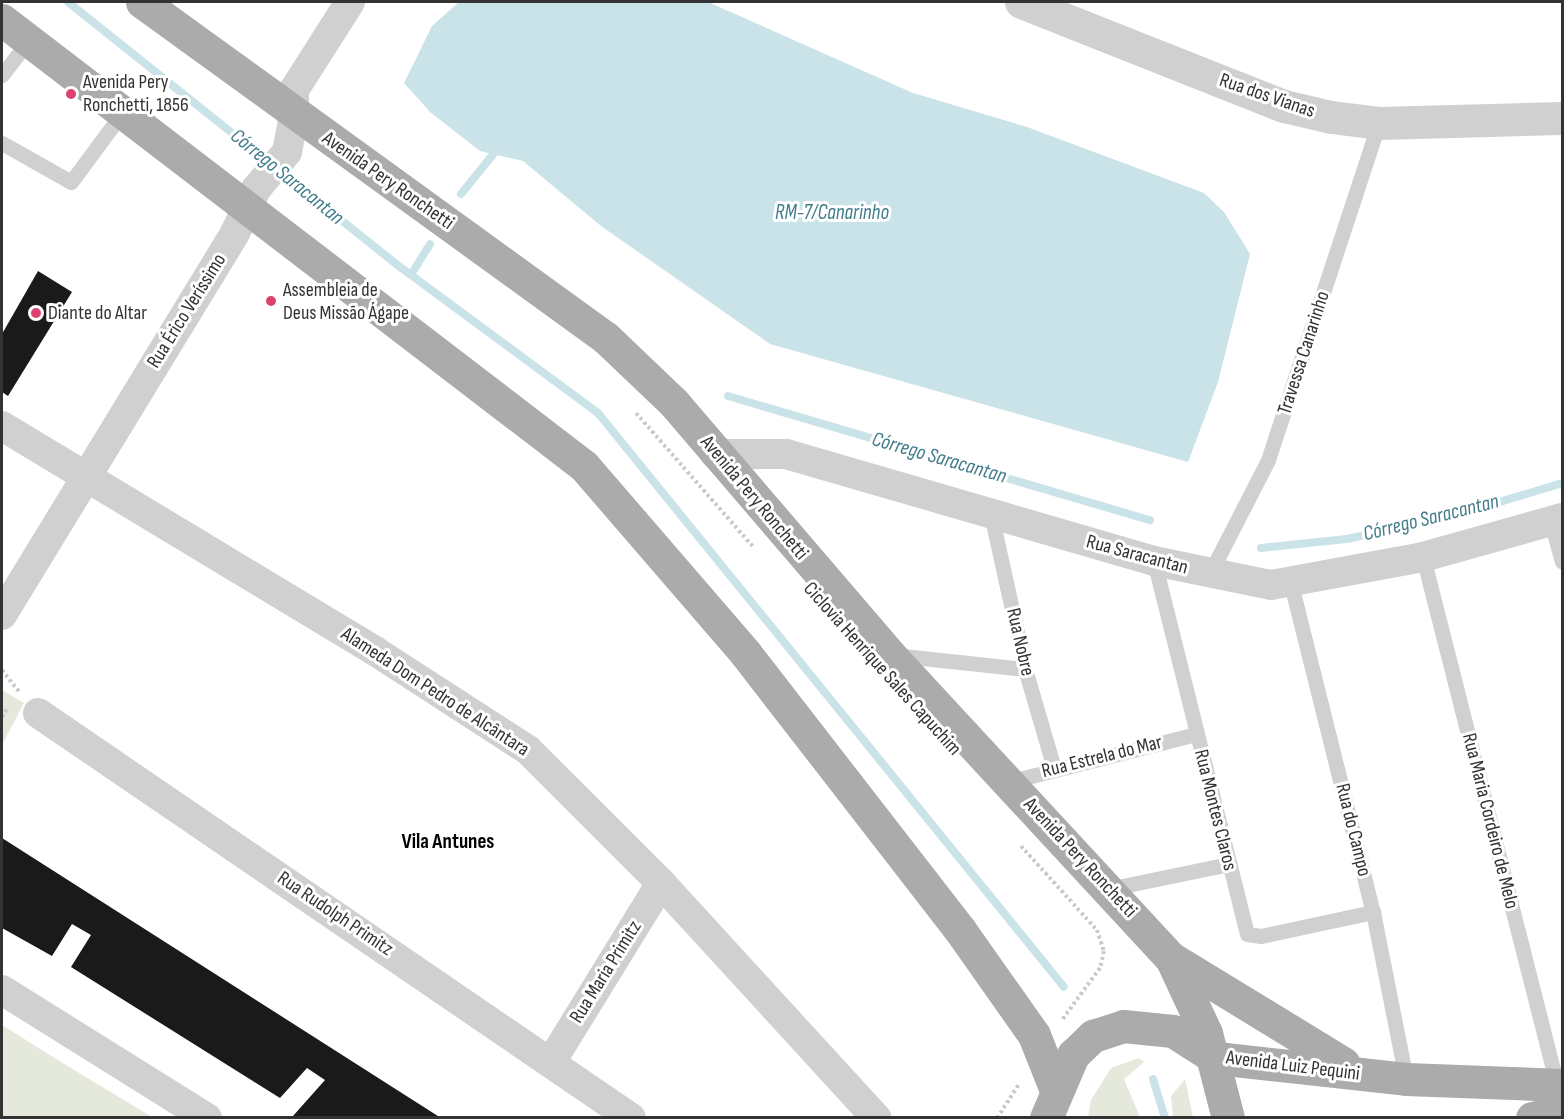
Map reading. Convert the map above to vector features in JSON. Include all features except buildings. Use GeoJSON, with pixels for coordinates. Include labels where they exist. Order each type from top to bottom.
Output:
{"type":"FeatureCollection","features":[{"type":"Feature","properties":{"kind":"main road","name":"Avenida Pery Ronchetti"},"geometry":{"type":"LineString","coordinates":[[145,3],[294,115],[606,338],[674,403],[715,454],[890,655],[1170,958],[1206,1033],[1227,1118]]}},
{"type":"Feature","properties":{"kind":"main road"},"geometry":{"type":"LineString","coordinates":[[2,20],[122,113],[251,198],[584,466],[753,663],[960,930],[1041,1050],[1051,1103]]}},
{"type":"Feature","properties":{"kind":"main road"},"geometry":{"type":"LineString","coordinates":[[1170,958],[1288,1034],[1371,1075]]}},
{"type":"Feature","properties":{"kind":"main road","name":"Avenida Luiz Pequini"},"geometry":{"type":"LineString","coordinates":[[1051,1103],[1078,1049],[1093,1036],[1117,1027],[1173,1031],[1212,1056],[1406,1079],[1561,1094]]}},
{"type":"Feature","properties":{"kind":"main road"},"geometry":{"type":"LineString","coordinates":[[1532,1118],[1561,1094]]}},
{"type":"Feature","properties":{"kind":"street","name":"Rua Érico Veríssimo"},"geometry":{"type":"LineString","coordinates":[[2,615],[251,198],[287,152],[294,115],[294,90],[302,72],[350,2]]}},
{"type":"Feature","properties":{"kind":"street","name":"Rua dos Vianas"},"geometry":{"type":"LineString","coordinates":[[1021,2],[1284,106],[1379,123],[1562,117]]}},
{"type":"Feature","properties":{"kind":"street","name":"Alameda Dom Pedro de Alcântara"},"geometry":{"type":"LineString","coordinates":[[2,426],[503,733],[567,784],[876,1118]]}},
{"type":"Feature","properties":{"kind":"street","name":"Rua Saracantan"},"geometry":{"type":"LineString","coordinates":[[715,454],[786,454],[1154,561],[1209,574],[1291,584],[1423,556],[1557,520]]}},
{"type":"Feature","properties":{"kind":"street","name":"Rua Rudolph Primitz"},"geometry":{"type":"LineString","coordinates":[[38,713],[632,1118]]}},
{"type":"Feature","properties":{"kind":"street","name":"Rua Maria Primitz"},"geometry":{"type":"LineString","coordinates":[[550,1062],[661,883]]}},
{"type":"Feature","properties":{"kind":"street"},"geometry":{"type":"LineString","coordinates":[[2,990],[207,1118]]}},
{"type":"Feature","properties":{"kind":"lane"},"geometry":{"type":"LineString","coordinates":[[2,75],[28,41]]}},
{"type":"Feature","properties":{"kind":"lane"},"geometry":{"type":"LineString","coordinates":[[2,143],[71,182],[122,113]]}},
{"type":"Feature","properties":{"kind":"lane","name":"Travessa Canarinho"},"geometry":{"type":"LineString","coordinates":[[1209,574],[1268,460],[1379,123]]}},
{"type":"Feature","properties":{"kind":"lane","name":"Rua Nobre"},"geometry":{"type":"LineString","coordinates":[[991,514],[1025,669],[1054,768]]}},
{"type":"Feature","properties":{"kind":"lane"},"geometry":{"type":"LineString","coordinates":[[1557,520],[1563,562]]}},
{"type":"Feature","properties":{"kind":"lane","name":"Rua Maria Cordeiro de Melo"},"geometry":{"type":"LineString","coordinates":[[1423,556],[1561,1094]]}},
{"type":"Feature","properties":{"kind":"lane","name":"Rua Montes Claros"},"geometry":{"type":"LineString","coordinates":[[1154,561],[1244,928],[1253,936],[1373,912]]}},
{"type":"Feature","properties":{"kind":"lane","name":"Rua do Campo"},"geometry":{"type":"LineString","coordinates":[[1291,584],[1373,912],[1406,1079]]}},
{"type":"Feature","properties":{"kind":"lane"},"geometry":{"type":"LineString","coordinates":[[890,655],[1025,669]]}},
{"type":"Feature","properties":{"kind":"lane","name":"Rua Estrela do Mar"},"geometry":{"type":"LineString","coordinates":[[1008,782],[1054,768],[1197,734]]}},
{"type":"Feature","properties":{"kind":"lane"},"geometry":{"type":"LineString","coordinates":[[1108,889],[1229,864]]}},
{"type":"Feature","properties":{"kind":"path"},"geometry":{"type":"LineString","coordinates":[[628,403],[762,557]]}},
{"type":"Feature","properties":{"kind":"path"},"geometry":{"type":"LineString","coordinates":[[997,1118],[1041,1050],[1100,968],[1104,951],[1097,930],[1019,843]]}},
{"type":"Feature","properties":{"kind":"shaded area"},"geometry":{"type":"Polygon","coordinates":[[[2,690],[24,703],[2,745],[2,690]]]}},
{"type":"Feature","properties":{"kind":"shaded area"},"geometry":{"type":"Polygon","coordinates":[[[2,1025],[61,1062],[152,1117],[2,1117],[2,1025]]]}},
{"type":"Feature","properties":{"kind":"shaded area"},"geometry":{"type":"Polygon","coordinates":[[[1139,1058],[1144,1062],[1124,1079],[1140,1117],[1088,1117],[1091,1100],[1111,1068],[1139,1058]]]}},
{"type":"Feature","properties":{"kind":"shaded area"},"geometry":{"type":"Polygon","coordinates":[[[1185,1079],[1193,1117],[1173,1117],[1171,1096],[1185,1079]]]}},
{"type":"Feature","properties":{"kind":"water","name":"RM-7/Canarinho"},"geometry":{"type":"Polygon","coordinates":[[[459,2],[708,2],[913,93],[1027,127],[1204,193],[1224,212],[1250,254],[1218,382],[1188,462],[770,344],[601,226],[523,161],[480,151],[430,112],[404,83],[432,26],[459,2]]]}},
{"type":"Feature","properties":{"kind":"waterway"},"geometry":{"type":"LineString","coordinates":[[68,2],[396,264],[598,413],[1064,987]]}},
{"type":"Feature","properties":{"kind":"waterway"},"geometry":{"type":"LineString","coordinates":[[461,194],[499,147]]}},
{"type":"Feature","properties":{"kind":"waterway"},"geometry":{"type":"LineString","coordinates":[[412,273],[430,244]]}},
{"type":"Feature","properties":{"kind":"waterway","name":"Córrego Saracantan"},"geometry":{"type":"LineString","coordinates":[[728,396],[1150,520]]}},
{"type":"Feature","properties":{"kind":"waterway","name":"Córrego Saracantan"},"geometry":{"type":"LineString","coordinates":[[1261,548],[1347,539],[1453,516],[1562,483]]}},
{"type":"Feature","properties":{"kind":"waterway"},"geometry":{"type":"LineString","coordinates":[[1153,1079],[1165,1118]]}},
{"type":"Feature","properties":{"kind":"place","name":"Avenida Pery Ronchetti, 1856"},"geometry":{"type":"Point","coordinates":[71,94]}},
{"type":"Feature","properties":{"kind":"place","name":"Assembleia de Deus Missão Ágape"},"geometry":{"type":"Point","coordinates":[271,301]}},
{"type":"Feature","properties":{"kind":"place","name":"Diante do Altar"},"geometry":{"type":"Point","coordinates":[36,313]}},
{"type":"Feature","properties":{"kind":"district","name":"Vila Antunes"},"geometry":{"type":"Point","coordinates":[448,842]}}]}
